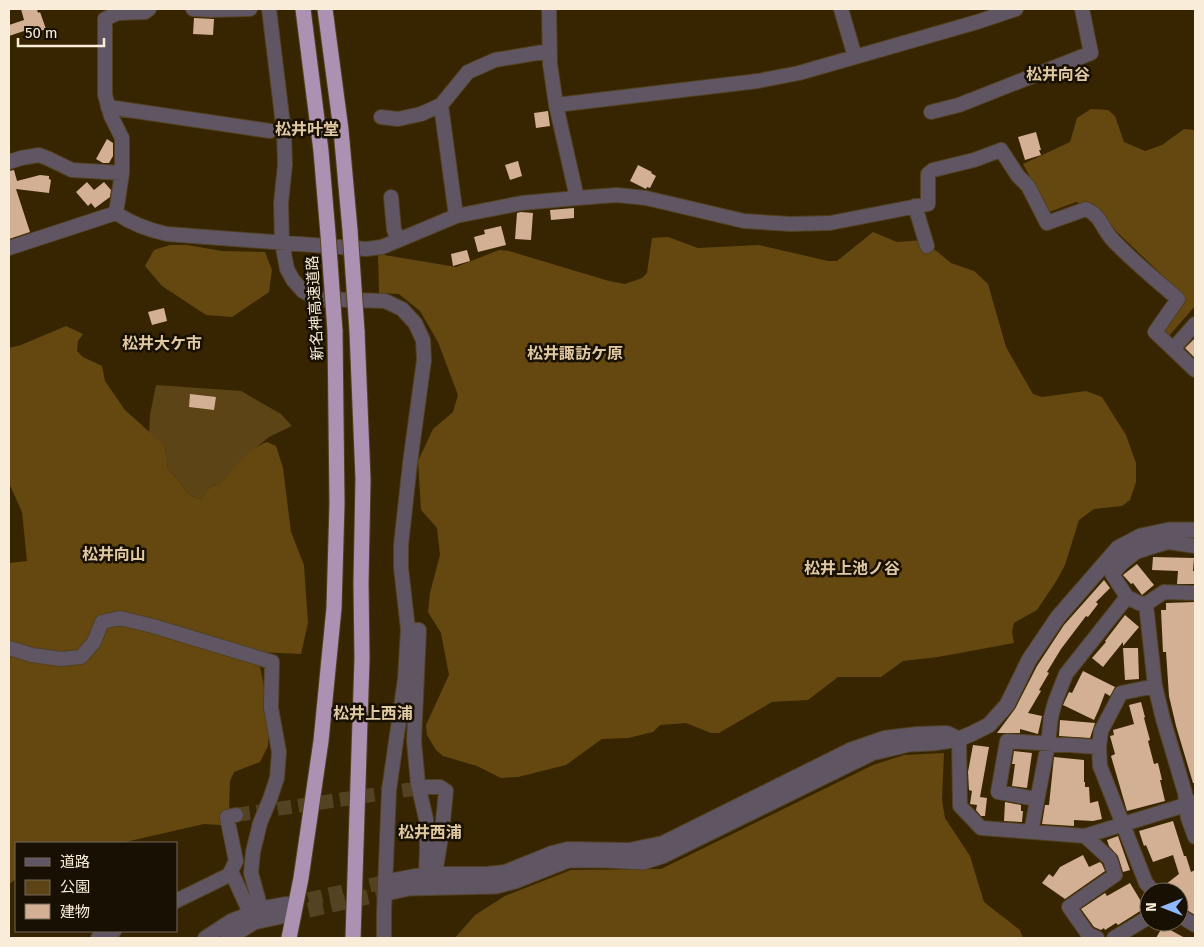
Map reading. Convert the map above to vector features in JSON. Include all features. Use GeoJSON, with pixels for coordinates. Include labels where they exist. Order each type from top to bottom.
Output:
{"type":"FeatureCollection","features":[{"type":"Feature","properties":{"kind":"highway","name":"新名神高速道路"},"geometry":{"type":"LineString","coordinates":[[289,938],[301,878],[321,742],[334,608],[337,504],[334,331],[328,234],[321,151],[303,9]]}},
{"type":"Feature","properties":{"kind":"highway"},"geometry":{"type":"LineString","coordinates":[[325,9],[341,130],[350,230],[364,479],[361,583],[362,659],[353,938]]}},
{"type":"Feature","properties":{"kind":"street"},"geometry":{"type":"LineString","coordinates":[[116,213],[122,173],[122,138],[111,116],[105,95],[105,19],[118,13],[145,12],[149,9]]}},
{"type":"Feature","properties":{"kind":"street"},"geometry":{"type":"LineString","coordinates":[[193,9],[250,9]]}},
{"type":"Feature","properties":{"kind":"street"},"geometry":{"type":"LineString","coordinates":[[269,9],[284,133],[285,165],[281,203],[282,243],[287,269],[303,291],[317,299],[385,301],[402,309],[415,323],[423,340],[424,360],[401,545],[401,568],[408,629],[406,679],[389,790],[384,938]]}},
{"type":"Feature","properties":{"kind":"street"},"geometry":{"type":"LineString","coordinates":[[549,9],[550,64],[556,105],[576,198]]}},
{"type":"Feature","properties":{"kind":"street"},"geometry":{"type":"LineString","coordinates":[[841,9],[855,57]]}},
{"type":"Feature","properties":{"kind":"street"},"geometry":{"type":"LineString","coordinates":[[556,105],[758,81],[855,57],[1016,9]]}},
{"type":"Feature","properties":{"kind":"street"},"geometry":{"type":"LineString","coordinates":[[931,112],[959,104],[1091,53],[1082,9]]}},
{"type":"Feature","properties":{"kind":"street"},"geometry":{"type":"LineString","coordinates":[[381,117],[398,119],[421,114],[441,104],[468,72],[495,60],[549,51]]}},
{"type":"Feature","properties":{"kind":"street"},"geometry":{"type":"LineString","coordinates":[[441,104],[456,216]]}},
{"type":"Feature","properties":{"kind":"street"},"geometry":{"type":"LineString","coordinates":[[108,107],[270,131]]}},
{"type":"Feature","properties":{"kind":"street"},"geometry":{"type":"LineString","coordinates":[[116,213],[151,230],[167,234],[366,249],[382,248],[456,216],[522,203],[617,195],[646,198],[744,220],[790,224],[830,223],[928,204],[928,174],[933,170],[974,160],[1001,150],[1018,176],[1028,186],[1047,223],[1086,209],[1095,213],[1110,237],[1178,299],[1155,332],[1195,370]]}},
{"type":"Feature","properties":{"kind":"street"},"geometry":{"type":"LineString","coordinates":[[9,162],[21,158],[39,156],[72,170],[122,173]]}},
{"type":"Feature","properties":{"kind":"street"},"geometry":{"type":"LineString","coordinates":[[391,197],[394,230],[399,240]]}},
{"type":"Feature","properties":{"kind":"street"},"geometry":{"type":"LineString","coordinates":[[914,206],[926,246]]}},
{"type":"Feature","properties":{"kind":"street"},"geometry":{"type":"LineString","coordinates":[[9,248],[116,213]]}},
{"type":"Feature","properties":{"kind":"street"},"geometry":{"type":"LineString","coordinates":[[1173,349],[1195,324]]}},
{"type":"Feature","properties":{"kind":"street"},"geometry":{"type":"LineString","coordinates":[[390,887],[496,886],[515,881],[568,860],[644,862],[662,856],[872,753],[909,744],[959,739],[971,734],[989,725],[1007,705],[1029,660],[1058,617],[1118,548],[1141,536],[1168,530],[1195,530]]}},
{"type":"Feature","properties":{"kind":"street"},"geometry":{"type":"LineString","coordinates":[[1195,546],[1168,542],[1136,552],[1112,574],[1127,597],[1139,603],[1146,604],[1164,592],[1195,593]]}},
{"type":"Feature","properties":{"kind":"street"},"geometry":{"type":"LineString","coordinates":[[1031,832],[1036,798],[1048,744],[1051,717],[1066,674],[1127,597]]}},
{"type":"Feature","properties":{"kind":"street"},"geometry":{"type":"LineString","coordinates":[[1146,604],[1155,686],[1185,793],[1191,804],[1188,818],[1195,837]]}},
{"type":"Feature","properties":{"kind":"street"},"geometry":{"type":"LineString","coordinates":[[9,648],[32,655],[61,659],[81,658],[94,642],[102,622],[120,618],[272,662],[271,708],[279,752],[277,778],[260,822],[253,852],[252,873],[255,911]]}},
{"type":"Feature","properties":{"kind":"street"},"geometry":{"type":"LineString","coordinates":[[408,629],[419,630],[414,741],[418,784],[426,819],[430,874]]}},
{"type":"Feature","properties":{"kind":"street"},"geometry":{"type":"LineString","coordinates":[[1146,882],[1100,766],[1099,747],[1101,731],[1121,693],[1155,686]]}},
{"type":"Feature","properties":{"kind":"street"},"geometry":{"type":"LineString","coordinates":[[390,887],[430,874],[505,872],[568,848],[629,850],[663,843],[852,750],[884,738],[947,733],[959,739]]}},
{"type":"Feature","properties":{"kind":"street"},"geometry":{"type":"LineString","coordinates":[[959,739],[960,806],[981,828],[1084,836],[1191,804]]}},
{"type":"Feature","properties":{"kind":"street"},"geometry":{"type":"LineString","coordinates":[[1036,798],[998,792],[1007,741],[1099,747]]}},
{"type":"Feature","properties":{"kind":"street"},"geometry":{"type":"LineString","coordinates":[[427,787],[440,787],[446,791],[442,831],[430,874]]}},
{"type":"Feature","properties":{"kind":"street"},"geometry":{"type":"LineString","coordinates":[[178,900],[229,875],[236,861],[227,817],[236,815]]}},
{"type":"Feature","properties":{"kind":"street"},"geometry":{"type":"LineString","coordinates":[[1084,836],[1110,859],[1114,875],[1069,907],[1088,934],[1097,938]]}},
{"type":"Feature","properties":{"kind":"street"},"geometry":{"type":"LineString","coordinates":[[231,871],[255,911]]}},
{"type":"Feature","properties":{"kind":"street"},"geometry":{"type":"LineString","coordinates":[[205,938],[231,921],[255,911],[286,909]]}},
{"type":"Feature","properties":{"kind":"street"},"geometry":{"type":"LineString","coordinates":[[228,938],[254,922],[286,909]]}},
{"type":"Feature","properties":{"kind":"street"},"geometry":{"type":"LineString","coordinates":[[1114,938],[1139,923]]}},
{"type":"Feature","properties":{"kind":"street"},"geometry":{"type":"LineString","coordinates":[[98,938],[112,932]]}},
{"type":"Feature","properties":{"kind":"green space"},"geometry":{"type":"Polygon","coordinates":[[[156,385],[241,391],[281,414],[292,426],[269,437],[246,456],[219,485],[211,486],[200,499],[191,496],[168,469],[165,446],[149,433],[150,415],[156,385]]]}},
{"type":"Feature","properties":{"kind":"shaded area"},"geometry":{"type":"Polygon","coordinates":[[[1091,109],[1108,110],[1115,116],[1124,142],[1145,151],[1162,145],[1184,129],[1195,130],[1195,306],[1168,337],[1162,330],[1183,295],[1116,231],[1100,210],[1076,202],[1049,212],[1023,164],[1070,142],[1077,118],[1091,109]]]}},
{"type":"Feature","properties":{"kind":"shaded area"},"geometry":{"type":"Polygon","coordinates":[[[873,232],[897,242],[923,240],[951,263],[974,271],[988,284],[1006,347],[1033,394],[1042,397],[1086,391],[1102,397],[1126,435],[1136,463],[1136,482],[1130,500],[1122,506],[1094,509],[1079,520],[1065,565],[1057,580],[1037,610],[1014,623],[1012,632],[1014,643],[938,657],[903,661],[881,677],[838,677],[808,700],[772,702],[719,733],[711,733],[686,723],[660,725],[653,732],[628,738],[602,739],[566,765],[518,777],[501,778],[477,766],[443,756],[436,750],[427,735],[426,725],[449,675],[441,633],[428,612],[430,593],[440,555],[437,528],[421,510],[418,461],[433,429],[453,412],[458,395],[438,342],[420,311],[399,294],[379,293],[378,254],[456,267],[499,250],[509,251],[625,284],[642,278],[647,273],[652,238],[668,237],[698,248],[759,245],[828,261],[837,261],[873,232]]]}},
{"type":"Feature","properties":{"kind":"shaded area"},"geometry":{"type":"Polygon","coordinates":[[[170,245],[187,245],[222,251],[265,252],[272,270],[269,292],[232,317],[206,315],[162,286],[145,266],[154,250],[170,245]]]}},
{"type":"Feature","properties":{"kind":"shaded area"},"geometry":{"type":"Polygon","coordinates":[[[66,326],[83,334],[78,341],[77,351],[83,357],[102,366],[105,381],[125,410],[165,446],[168,469],[191,496],[200,499],[211,486],[219,485],[241,460],[260,445],[267,442],[276,446],[283,468],[291,532],[304,565],[308,623],[301,654],[257,652],[270,717],[268,746],[260,762],[234,772],[230,781],[229,809],[222,825],[204,824],[125,842],[15,842],[15,880],[9,884],[9,563],[27,561],[22,512],[9,483],[9,348],[21,345],[66,326]]]}},
{"type":"Feature","properties":{"kind":"shaded area"},"geometry":{"type":"Polygon","coordinates":[[[944,753],[942,800],[945,818],[970,856],[984,902],[1020,930],[1023,938],[455,938],[475,915],[505,896],[571,870],[661,869],[873,765],[904,755],[944,753]]]}},
{"type":"Feature","properties":{"kind":"building"},"geometry":{"type":"Polygon","coordinates":[[[21,9],[37,9],[38,13],[40,12],[46,29],[29,35],[27,30],[9,36],[9,25],[24,20],[21,9]]]}},
{"type":"Feature","properties":{"kind":"building"},"geometry":{"type":"Polygon","coordinates":[[[194,18],[214,19],[213,35],[193,34],[194,18]]]}},
{"type":"Feature","properties":{"kind":"building"},"geometry":{"type":"Polygon","coordinates":[[[548,111],[550,126],[536,128],[534,113],[548,111]]]}},
{"type":"Feature","properties":{"kind":"building"},"geometry":{"type":"Polygon","coordinates":[[[1036,132],[1041,155],[1025,160],[1018,137],[1036,132]]]}},
{"type":"Feature","properties":{"kind":"building"},"geometry":{"type":"Polygon","coordinates":[[[107,139],[113,143],[113,156],[109,163],[103,163],[96,159],[107,139]]]}},
{"type":"Feature","properties":{"kind":"building"},"geometry":{"type":"Polygon","coordinates":[[[518,161],[522,176],[510,180],[505,165],[518,161]]]}},
{"type":"Feature","properties":{"kind":"building"},"geometry":{"type":"Polygon","coordinates":[[[638,165],[656,176],[650,188],[647,187],[646,189],[630,181],[638,165]]]}},
{"type":"Feature","properties":{"kind":"building"},"geometry":{"type":"Polygon","coordinates":[[[14,170],[17,181],[40,175],[49,176],[51,180],[49,193],[16,189],[30,232],[9,239],[9,171],[14,170]]]}},
{"type":"Feature","properties":{"kind":"building"},"geometry":{"type":"Polygon","coordinates":[[[87,182],[94,190],[104,182],[111,190],[110,197],[95,208],[91,203],[88,206],[76,192],[87,182]]]}},
{"type":"Feature","properties":{"kind":"building"},"geometry":{"type":"Polygon","coordinates":[[[574,208],[574,218],[551,220],[550,210],[574,208]]]}},
{"type":"Feature","properties":{"kind":"building"},"geometry":{"type":"Polygon","coordinates":[[[517,213],[533,213],[531,240],[515,239],[517,213]]]}},
{"type":"Feature","properties":{"kind":"building"},"geometry":{"type":"Polygon","coordinates":[[[501,226],[506,245],[478,252],[474,237],[485,234],[484,230],[501,226]]]}},
{"type":"Feature","properties":{"kind":"building"},"geometry":{"type":"Polygon","coordinates":[[[467,250],[470,261],[453,266],[451,254],[467,250]]]}},
{"type":"Feature","properties":{"kind":"building"},"geometry":{"type":"Polygon","coordinates":[[[164,308],[167,321],[152,325],[148,312],[164,308]]]}},
{"type":"Feature","properties":{"kind":"building"},"geometry":{"type":"Polygon","coordinates":[[[1195,338],[1195,358],[1185,348],[1195,338]]]}},
{"type":"Feature","properties":{"kind":"building"},"geometry":{"type":"Polygon","coordinates":[[[190,394],[216,397],[214,410],[189,407],[190,394]]]}},
{"type":"Feature","properties":{"kind":"building"},"geometry":{"type":"Polygon","coordinates":[[[1153,557],[1194,558],[1194,584],[1177,584],[1178,571],[1152,570],[1153,557]]]}},
{"type":"Feature","properties":{"kind":"building"},"geometry":{"type":"Polygon","coordinates":[[[1137,564],[1154,585],[1142,595],[1133,583],[1131,584],[1123,575],[1137,564]]]}},
{"type":"Feature","properties":{"kind":"building"},"geometry":{"type":"Polygon","coordinates":[[[1104,580],[1110,588],[1096,602],[1098,604],[1088,617],[1086,616],[1061,649],[1047,672],[1049,673],[1039,690],[1041,691],[1028,713],[1042,716],[1038,734],[1020,729],[1020,733],[997,733],[1015,709],[1037,666],[1064,625],[1104,580]]]}},
{"type":"Feature","properties":{"kind":"building"},"geometry":{"type":"Polygon","coordinates":[[[1195,602],[1195,783],[1193,783],[1169,696],[1166,652],[1163,652],[1161,610],[1166,610],[1166,603],[1195,602]]]}},
{"type":"Feature","properties":{"kind":"building"},"geometry":{"type":"Polygon","coordinates":[[[1125,615],[1139,627],[1123,646],[1123,642],[1103,667],[1092,658],[1125,615]]]}},
{"type":"Feature","properties":{"kind":"building"},"geometry":{"type":"Polygon","coordinates":[[[1123,648],[1138,648],[1139,679],[1125,680],[1123,648]]]}},
{"type":"Feature","properties":{"kind":"building"},"geometry":{"type":"Polygon","coordinates":[[[1083,671],[1115,687],[1110,696],[1105,693],[1094,720],[1063,705],[1069,692],[1072,693],[1083,671]]]}},
{"type":"Feature","properties":{"kind":"building"},"geometry":{"type":"Polygon","coordinates":[[[1141,702],[1150,740],[1148,741],[1154,764],[1158,763],[1165,801],[1127,811],[1111,756],[1115,754],[1110,736],[1114,735],[1113,730],[1134,724],[1129,705],[1141,702]]]}},
{"type":"Feature","properties":{"kind":"building"},"geometry":{"type":"Polygon","coordinates":[[[1060,720],[1095,723],[1090,738],[1059,736],[1060,720]]]}},
{"type":"Feature","properties":{"kind":"building"},"geometry":{"type":"Polygon","coordinates":[[[973,745],[989,747],[980,797],[987,798],[985,816],[981,816],[976,810],[977,805],[970,804],[972,791],[969,790],[968,772],[973,745]]]}},
{"type":"Feature","properties":{"kind":"building"},"geometry":{"type":"Polygon","coordinates":[[[1014,751],[1032,753],[1027,788],[1012,786],[1015,764],[1012,764],[1014,751]]]}},
{"type":"Feature","properties":{"kind":"building"},"geometry":{"type":"Polygon","coordinates":[[[1054,757],[1084,760],[1085,787],[1089,787],[1090,803],[1098,801],[1102,819],[1093,821],[1074,820],[1074,826],[1042,824],[1045,805],[1049,805],[1054,757]]]}},
{"type":"Feature","properties":{"kind":"building"},"geometry":{"type":"Polygon","coordinates":[[[1005,802],[1021,805],[1021,811],[1023,811],[1022,822],[1004,821],[1005,802]]]}},
{"type":"Feature","properties":{"kind":"building"},"geometry":{"type":"Polygon","coordinates":[[[1173,821],[1191,872],[1195,870],[1195,915],[1189,911],[1189,882],[1169,882],[1179,874],[1173,855],[1153,862],[1146,845],[1144,846],[1139,831],[1173,821]]]}},
{"type":"Feature","properties":{"kind":"building"},"geometry":{"type":"Polygon","coordinates":[[[1118,836],[1130,870],[1123,872],[1118,856],[1109,846],[1107,840],[1118,836]]]}},
{"type":"Feature","properties":{"kind":"building"},"geometry":{"type":"Polygon","coordinates":[[[1083,855],[1089,867],[1100,862],[1105,871],[1065,899],[1042,883],[1049,874],[1053,877],[1060,867],[1083,855]]]}},
{"type":"Feature","properties":{"kind":"building"},"geometry":{"type":"Polygon","coordinates":[[[1130,883],[1139,898],[1139,912],[1118,925],[1116,923],[1105,930],[1104,928],[1101,930],[1094,927],[1081,909],[1105,893],[1107,896],[1130,883]]]}},
{"type":"Feature","properties":{"kind":"building"},"geometry":{"type":"Polygon","coordinates":[[[1160,932],[1174,932],[1185,938],[1156,938],[1160,932]]]}},
{"type":"Feature","properties":{"kind":"tunnel"},"geometry":{"type":"LineString","coordinates":[[236,815],[427,787]]}},
{"type":"Feature","properties":{"kind":"tunnel"},"geometry":{"type":"LineString","coordinates":[[288,904],[389,881]]}},
{"type":"Feature","properties":{"kind":"tunnel"},"geometry":{"type":"LineString","coordinates":[[286,915],[391,892]]}},
{"type":"Feature","properties":{"kind":"district","name":"松井向谷"},"geometry":{"type":"Point","coordinates":[1058,74]}},
{"type":"Feature","properties":{"kind":"district","name":"松井叶堂"},"geometry":{"type":"Point","coordinates":[307,129]}},
{"type":"Feature","properties":{"kind":"district","name":"松井大ケ市"},"geometry":{"type":"Point","coordinates":[162,343]}},
{"type":"Feature","properties":{"kind":"district","name":"松井諏訪ケ原"},"geometry":{"type":"Point","coordinates":[575,353]}},
{"type":"Feature","properties":{"kind":"district","name":"松井向山"},"geometry":{"type":"Point","coordinates":[114,554]}},
{"type":"Feature","properties":{"kind":"district","name":"松井上池ノ谷"},"geometry":{"type":"Point","coordinates":[852,568]}},
{"type":"Feature","properties":{"kind":"district","name":"松井上西浦"},"geometry":{"type":"Point","coordinates":[373,713]}},
{"type":"Feature","properties":{"kind":"district","name":"松井西浦"},"geometry":{"type":"Point","coordinates":[430,832]}}]}
